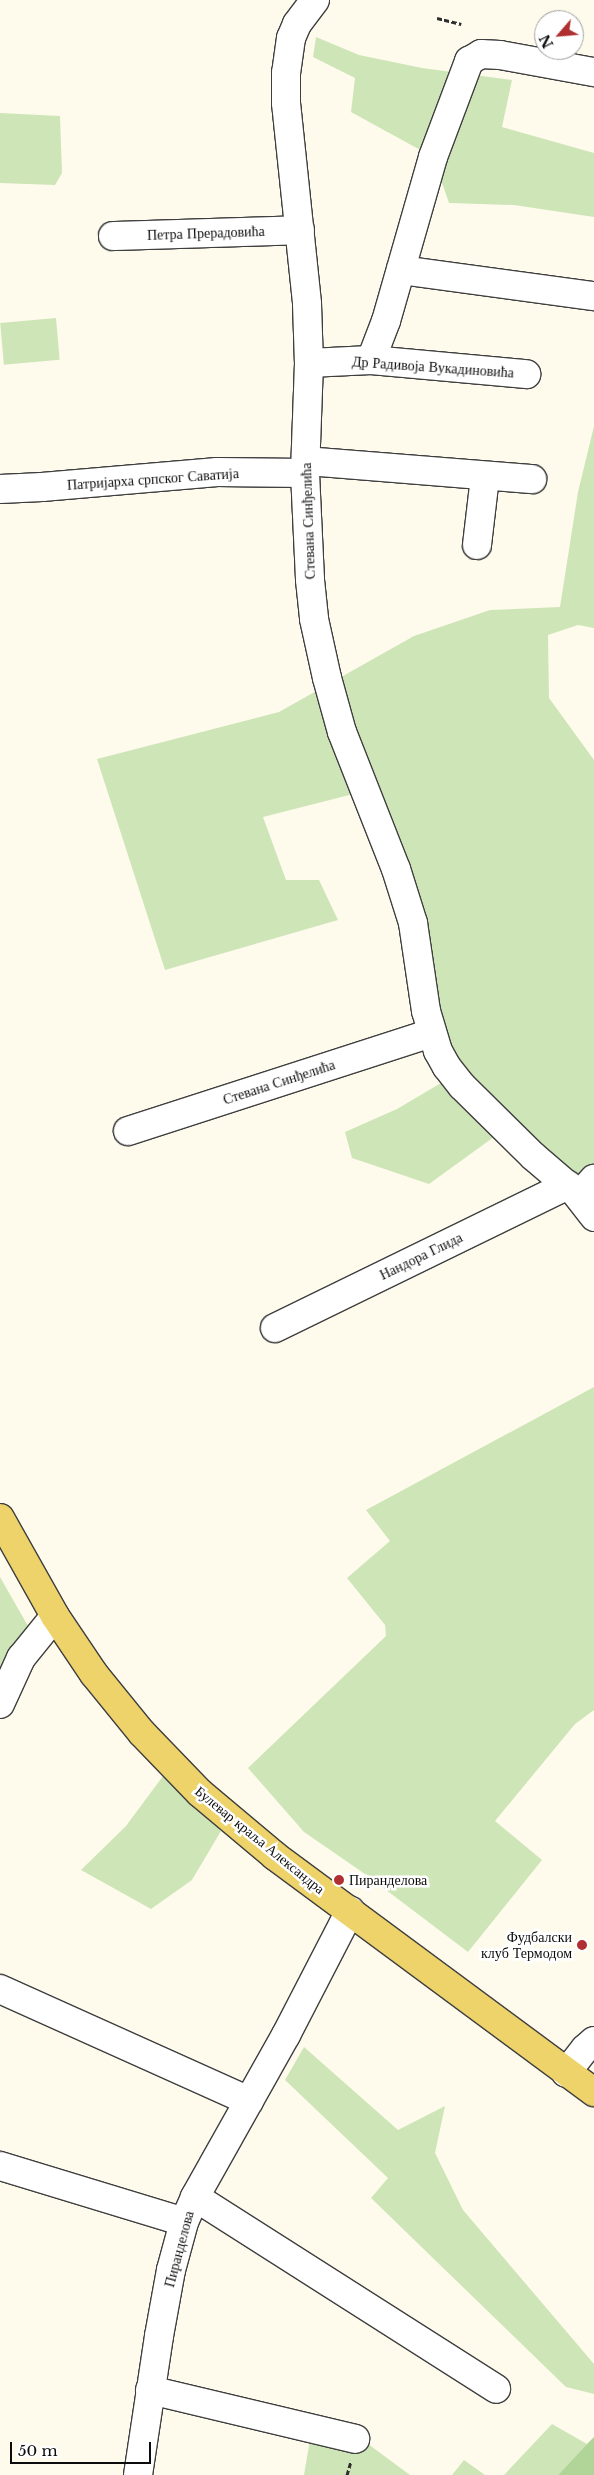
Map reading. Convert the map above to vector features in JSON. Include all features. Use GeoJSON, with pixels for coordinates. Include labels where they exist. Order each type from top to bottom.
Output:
{"type":"FeatureCollection","features":[{"type":"Feature","properties":{"kind":"main road","name":"Булевар краља Александра"},"geometry":{"type":"LineString","coordinates":[[0,1518],[55,1616],[109,1693],[142,1732],[190,1783],[258,1842],[594,2092]]}},
{"type":"Feature","properties":{"kind":"street","name":"Стевана Синђелића"},"geometry":{"type":"LineString","coordinates":[[315,0],[297,24],[291,38],[286,74],[286,103],[307,304],[309,363],[305,467],[310,580],[314,619],[327,678],[345,741],[396,869],[413,923],[431,1033],[446,1067],[462,1086],[533,1156],[584,1194]]}},
{"type":"Feature","properties":{"kind":"street"},"geometry":{"type":"LineString","coordinates":[[370,360],[386,321],[433,157],[466,67],[476,55],[594,72]]}},
{"type":"Feature","properties":{"kind":"street","name":"Петра Прерадовића"},"geometry":{"type":"LineString","coordinates":[[112,236],[300,230]]}},
{"type":"Feature","properties":{"kind":"street"},"geometry":{"type":"LineString","coordinates":[[401,270],[594,296]]}},
{"type":"Feature","properties":{"kind":"street","name":"Др Радивоја Вукадиновића"},"geometry":{"type":"LineString","coordinates":[[309,363],[370,360],[526,374]]}},
{"type":"Feature","properties":{"kind":"street","name":"Патријарха српског Саватија"},"geometry":{"type":"LineString","coordinates":[[0,489],[42,488],[217,472],[305,467],[532,480]]}},
{"type":"Feature","properties":{"kind":"street"},"geometry":{"type":"LineString","coordinates":[[477,545],[485,477]]}},
{"type":"Feature","properties":{"kind":"street","name":"Стевана Синђелића"},"geometry":{"type":"LineString","coordinates":[[128,1130],[431,1033]]}},
{"type":"Feature","properties":{"kind":"street","name":"Нандора Глида"},"geometry":{"type":"LineString","coordinates":[[275,1328],[584,1194]]}},
{"type":"Feature","properties":{"kind":"street"},"geometry":{"type":"LineString","coordinates":[[0,1704],[21,1658],[55,1616]]}},
{"type":"Feature","properties":{"kind":"street","name":"Пиранделова"},"geometry":{"type":"LineString","coordinates":[[138,2475],[150,2390],[172,2270],[184,2222],[195,2197],[249,2101],[350,1911]]}},
{"type":"Feature","properties":{"kind":"street"},"geometry":{"type":"LineString","coordinates":[[0,1990],[249,2101]]}},
{"type":"Feature","properties":{"kind":"street"},"geometry":{"type":"LineString","coordinates":[[566,2073],[584,2049],[594,2041]]}},
{"type":"Feature","properties":{"kind":"street"},"geometry":{"type":"LineString","coordinates":[[0,2166],[184,2222]]}},
{"type":"Feature","properties":{"kind":"street"},"geometry":{"type":"LineString","coordinates":[[195,2197],[496,2389]]}},
{"type":"Feature","properties":{"kind":"street"},"geometry":{"type":"LineString","coordinates":[[150,2390],[355,2439]]}},
{"type":"Feature","properties":{"kind":"path"},"geometry":{"type":"LineString","coordinates":[[437,18],[461,24]]}},
{"type":"Feature","properties":{"kind":"green space"},"geometry":{"type":"Polygon","coordinates":[[[316,37],[359,55],[422,68],[512,80],[502,127],[594,153],[594,217],[514,205],[449,203],[433,157],[351,112],[355,78],[313,57],[316,37]]]}},
{"type":"Feature","properties":{"kind":"green space"},"geometry":{"type":"Polygon","coordinates":[[[0,113],[60,116],[62,173],[55,185],[0,183],[0,113]]]}},
{"type":"Feature","properties":{"kind":"green space"},"geometry":{"type":"Polygon","coordinates":[[[56,318],[60,360],[4,365],[0,323],[56,318]]]}},
{"type":"Feature","properties":{"kind":"green space"},"geometry":{"type":"Polygon","coordinates":[[[594,426],[594,628],[578,625],[548,635],[549,698],[594,760],[594,1179],[579,1196],[505,1129],[429,1184],[352,1158],[345,1132],[397,1109],[463,1070],[447,1045],[365,791],[263,817],[286,880],[319,880],[338,920],[165,970],[97,759],[279,712],[414,636],[490,610],[560,607],[578,492],[594,426]]]}},
{"type":"Feature","properties":{"kind":"green space"},"geometry":{"type":"Polygon","coordinates":[[[594,1387],[594,1710],[575,1724],[495,1821],[542,1860],[468,1952],[365,1874],[304,1832],[248,1768],[386,1636],[385,1625],[347,1578],[390,1541],[366,1510],[594,1387]]]}},
{"type":"Feature","properties":{"kind":"green space"},"geometry":{"type":"Polygon","coordinates":[[[0,1577],[28,1626],[0,1674],[0,1577]]]}},
{"type":"Feature","properties":{"kind":"green space"},"geometry":{"type":"Polygon","coordinates":[[[163,1776],[221,1831],[192,1880],[151,1909],[81,1870],[126,1826],[163,1776]]]}},
{"type":"Feature","properties":{"kind":"green space"},"geometry":{"type":"Polygon","coordinates":[[[304,2047],[398,2130],[445,2106],[435,2153],[463,2210],[594,2364],[594,2394],[566,2387],[371,2198],[388,2178],[285,2080],[304,2047]]]}},
{"type":"Feature","properties":{"kind":"green space"},"geometry":{"type":"Polygon","coordinates":[[[552,2424],[587,2444],[558,2475],[504,2475],[552,2424]]]}},
{"type":"Feature","properties":{"kind":"green space"},"geometry":{"type":"Polygon","coordinates":[[[312,2428],[364,2441],[410,2475],[304,2475],[312,2428]]]}},
{"type":"Feature","properties":{"kind":"green space"},"geometry":{"type":"Polygon","coordinates":[[[594,2437],[594,2475],[558,2475],[587,2444],[594,2437]]]}},
{"type":"Feature","properties":{"kind":"green space"},"geometry":{"type":"Polygon","coordinates":[[[464,2460],[485,2475],[452,2475],[464,2460]]]}},
{"type":"Feature","properties":{"kind":"place","name":"Пиранделова"},"geometry":{"type":"Point","coordinates":[339,1880]}},
{"type":"Feature","properties":{"kind":"place","name":"Фудбалски клуб Термодом"},"geometry":{"type":"Point","coordinates":[582,1945]}}]}
